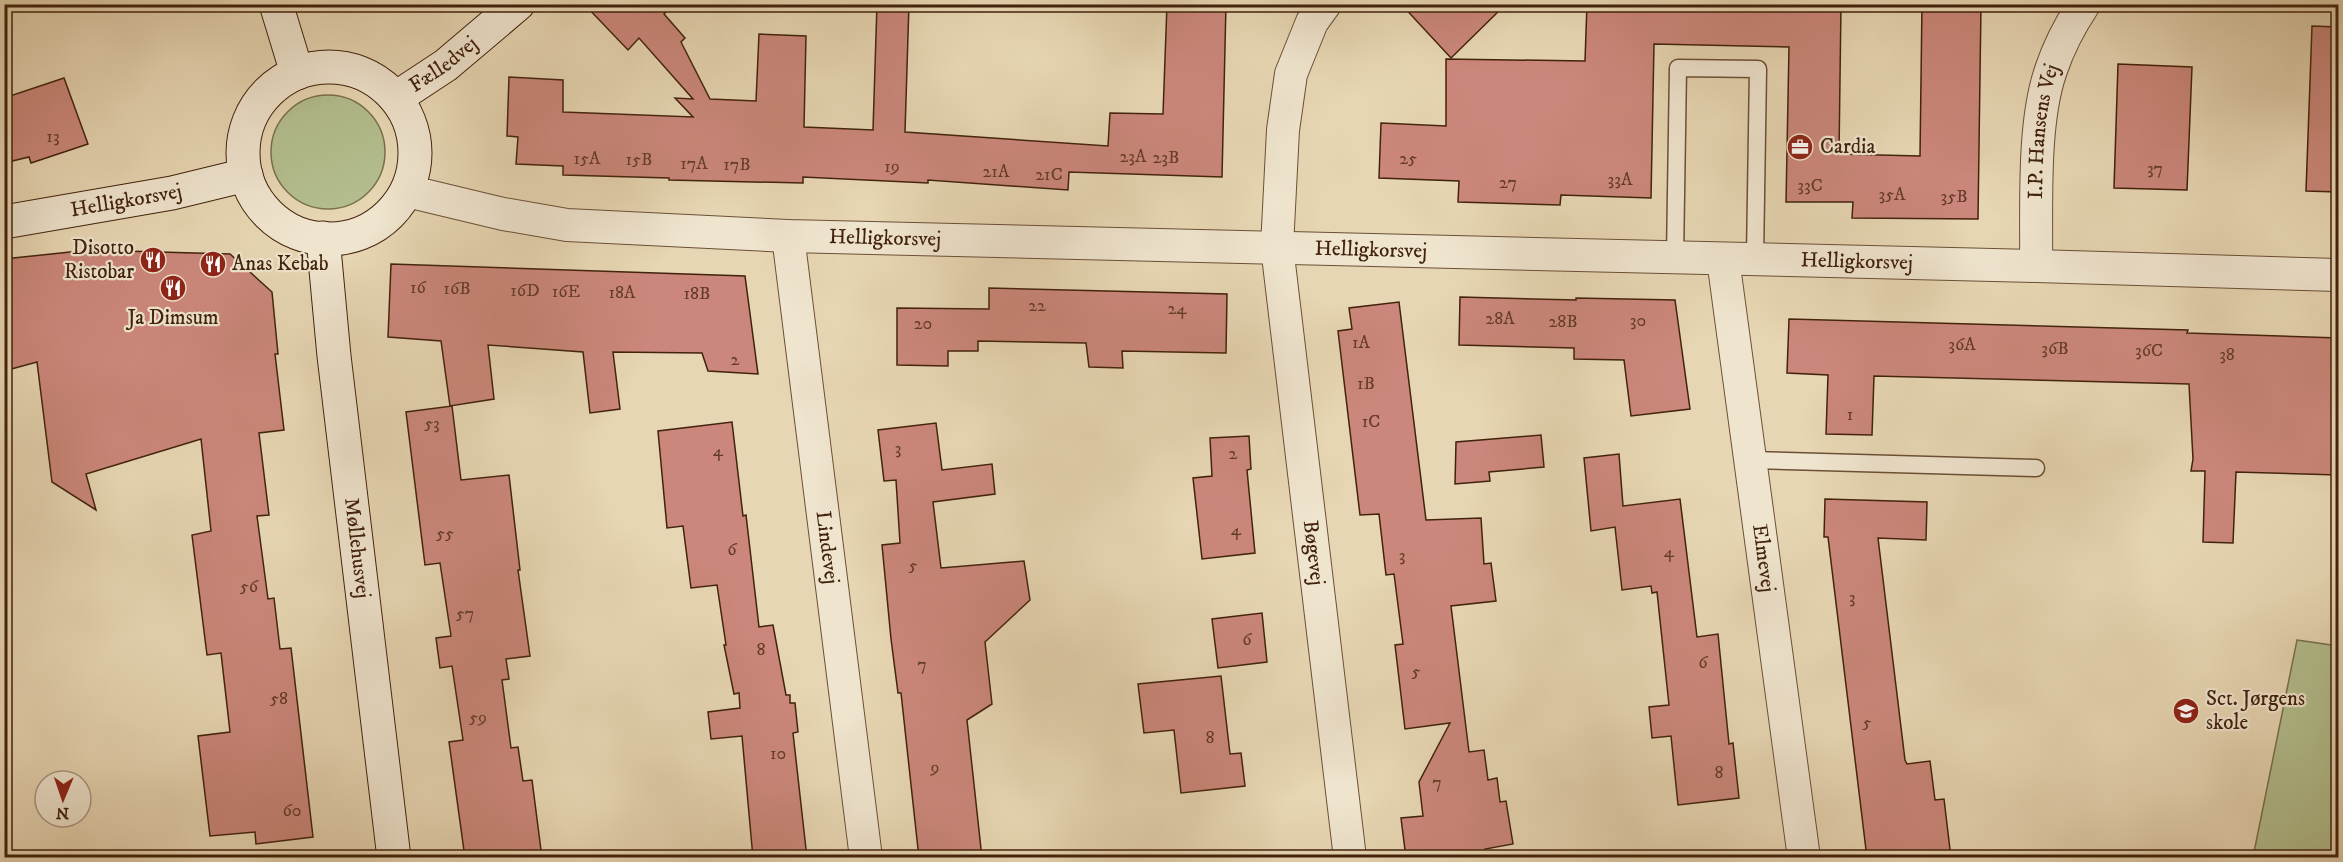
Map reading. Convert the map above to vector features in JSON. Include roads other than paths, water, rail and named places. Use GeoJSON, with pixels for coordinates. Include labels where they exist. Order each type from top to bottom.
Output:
{"type":"FeatureCollection","features":[{"type":"Feature","properties":{"kind":"street"},"geometry":{"type":"LineString","coordinates":[[276,4],[297,73]]}},
{"type":"Feature","properties":{"kind":"street","name":"Fælledvej"},"geometry":{"type":"LineString","coordinates":[[396,98],[446,65],[518,4]]}},
{"type":"Feature","properties":{"kind":"street","name":"Bøgevej"},"geometry":{"type":"LineString","coordinates":[[1325,4],[1312,22],[1291,74],[1283,130],[1277,247],[1350,858]]}},
{"type":"Feature","properties":{"kind":"street","name":"I.P. Hansens Vej"},"geometry":{"type":"LineString","coordinates":[[2036,266],[2038,147],[2043,109],[2050,72],[2064,37],[2084,4]]}},
{"type":"Feature","properties":{"kind":"street"},"geometry":{"type":"LineString","coordinates":[[323,67],[350,69],[375,80],[396,98],[409,119],[415,143],[414,167],[407,191],[386,218],[372,228],[340,238],[306,236],[275,219],[257,199],[246,175],[244,145],[252,115],[271,90],[297,73],[323,67]]}},
{"type":"Feature","properties":{"kind":"street","name":"Helligkorsvej"},"geometry":{"type":"LineString","coordinates":[[4,222],[172,193],[246,175]]}},
{"type":"Feature","properties":{"kind":"street","name":"Helligkorsvej"},"geometry":{"type":"LineString","coordinates":[[407,191],[502,214],[567,225],[788,236],[2338,275]]}},
{"type":"Feature","properties":{"kind":"street","name":"Lindevej"},"geometry":{"type":"LineString","coordinates":[[788,236],[866,858]]}},
{"type":"Feature","properties":{"kind":"street","name":"Møllehusvej"},"geometry":{"type":"LineString","coordinates":[[323,238],[334,356],[394,858]]}},
{"type":"Feature","properties":{"kind":"street","name":"Elmevej"},"geometry":{"type":"LineString","coordinates":[[1723,259],[1804,858]]}},
{"type":"Feature","properties":{"kind":"lane"},"geometry":{"type":"LineString","coordinates":[[1675,258],[1678,68],[1758,69],[1755,259]]}},
{"type":"Feature","properties":{"kind":"lane"},"geometry":{"type":"LineString","coordinates":[[1750,460],[2036,468]]}},
{"type":"Feature","properties":{"kind":"place","name":"Cardia"},"geometry":{"type":"Point","coordinates":[1800,147]}},
{"type":"Feature","properties":{"kind":"place","name":"Disotto Ristobar"},"geometry":{"type":"Point","coordinates":[153,260]}},
{"type":"Feature","properties":{"kind":"place","name":"Anas Kebab"},"geometry":{"type":"Point","coordinates":[213,264]}},
{"type":"Feature","properties":{"kind":"place","name":"Ja Dimsum"},"geometry":{"type":"Point","coordinates":[173,288]}},
{"type":"Feature","properties":{"kind":"place","name":"Sct. Jørgens skole"},"geometry":{"type":"Point","coordinates":[2186,711]}}]}
